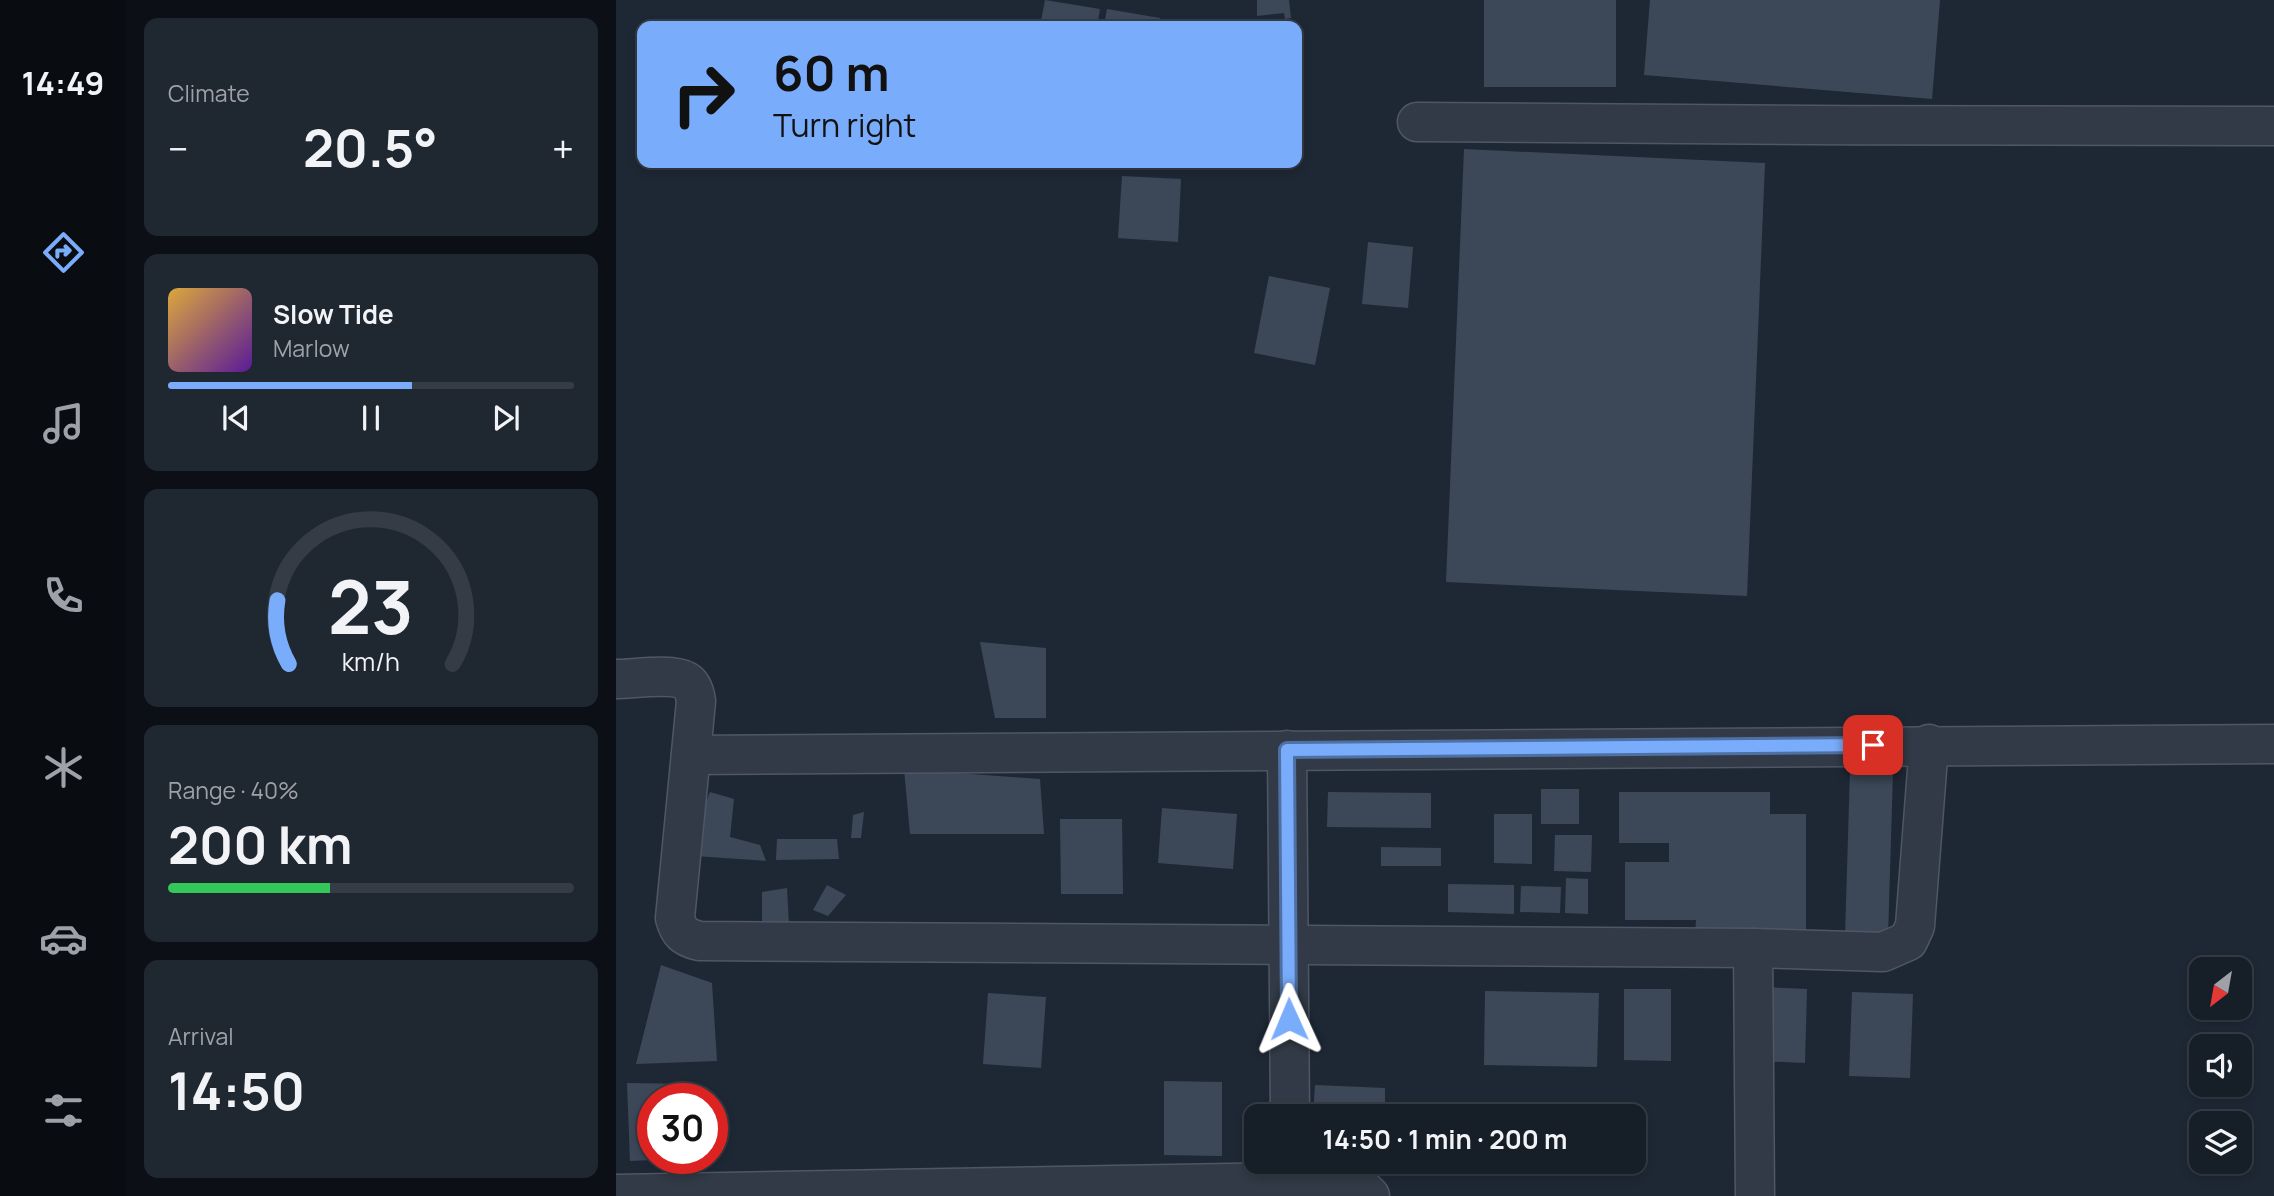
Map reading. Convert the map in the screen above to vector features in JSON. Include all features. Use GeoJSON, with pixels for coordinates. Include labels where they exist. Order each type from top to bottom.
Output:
{"type":"FeatureCollection","features":[{"type":"Feature","properties":{"kind":"street"},"geometry":{"type":"LineString","coordinates":[[1417,122],[1766,123],[1926,127],[2274,126]]}},
{"type":"Feature","properties":{"kind":"street"},"geometry":{"type":"LineString","coordinates":[[616,679],[685,680],[693,688],[696,701],[675,918],[678,930],[685,937],[699,942],[1753,948],[1883,952],[1908,940],[1915,926],[1929,744]]}},
{"type":"Feature","properties":{"kind":"street"},"geometry":{"type":"LineString","coordinates":[[691,755],[1929,744],[2274,744]]}},
{"type":"Feature","properties":{"kind":"street"},"geometry":{"type":"LineString","coordinates":[[1287,750],[1290,1104]]}},
{"type":"Feature","properties":{"kind":"street"},"geometry":{"type":"LineString","coordinates":[[1753,948],[1755,1196]]}},
{"type":"Feature","properties":{"kind":"street"},"geometry":{"type":"LineString","coordinates":[[616,1194],[1244,1174]]}},
{"type":"Feature","properties":{"kind":"street"},"geometry":{"type":"LineString","coordinates":[[1300,1174],[1363,1189],[1370,1196]]}},
{"type":"Feature","properties":{"kind":"building"},"geometry":{"type":"Polygon","coordinates":[[[1045,0],[1100,9],[1098,21],[1041,21],[1045,0]]]}},
{"type":"Feature","properties":{"kind":"building"},"geometry":{"type":"Polygon","coordinates":[[[1257,0],[1289,0],[1291,18],[1285,19],[1284,13],[1257,16],[1257,0]]]}},
{"type":"Feature","properties":{"kind":"building"},"geometry":{"type":"Polygon","coordinates":[[[1484,0],[1616,0],[1616,87],[1484,87],[1484,0]]]}},
{"type":"Feature","properties":{"kind":"building"},"geometry":{"type":"Polygon","coordinates":[[[1650,0],[1940,0],[1932,99],[1644,75],[1650,0]]]}},
{"type":"Feature","properties":{"kind":"building"},"geometry":{"type":"Polygon","coordinates":[[[1107,9],[1160,18],[1160,21],[1105,21],[1107,9]]]}},
{"type":"Feature","properties":{"kind":"building"},"geometry":{"type":"Polygon","coordinates":[[[1464,149],[1765,163],[1747,596],[1446,582],[1464,149]]]}},
{"type":"Feature","properties":{"kind":"building"},"geometry":{"type":"Polygon","coordinates":[[[1122,176],[1181,179],[1178,242],[1118,238],[1122,176]]]}},
{"type":"Feature","properties":{"kind":"building"},"geometry":{"type":"Polygon","coordinates":[[[1368,242],[1413,247],[1408,308],[1362,304],[1368,242]]]}},
{"type":"Feature","properties":{"kind":"building"},"geometry":{"type":"Polygon","coordinates":[[[1269,276],[1330,288],[1315,365],[1254,353],[1269,276]]]}},
{"type":"Feature","properties":{"kind":"building"},"geometry":{"type":"Polygon","coordinates":[[[980,642],[1046,648],[1046,718],[995,718],[980,642]]]}},
{"type":"Feature","properties":{"kind":"building"},"geometry":{"type":"Polygon","coordinates":[[[904,769],[1040,779],[1044,834],[910,834],[904,769]]]}},
{"type":"Feature","properties":{"kind":"building"},"geometry":{"type":"Polygon","coordinates":[[[1850,770],[1893,772],[1888,937],[1845,936],[1850,770]]]}},
{"type":"Feature","properties":{"kind":"building"},"geometry":{"type":"Polygon","coordinates":[[[1541,789],[1579,789],[1579,824],[1541,824],[1541,789]]]}},
{"type":"Feature","properties":{"kind":"building"},"geometry":{"type":"Polygon","coordinates":[[[710,792],[734,799],[730,837],[760,845],[766,861],[695,856],[694,833],[710,792]]]}},
{"type":"Feature","properties":{"kind":"building"},"geometry":{"type":"Polygon","coordinates":[[[1328,792],[1431,793],[1431,828],[1327,827],[1328,792]]]}},
{"type":"Feature","properties":{"kind":"building"},"geometry":{"type":"Polygon","coordinates":[[[1619,792],[1770,792],[1770,814],[1806,814],[1806,934],[1695,933],[1696,920],[1625,920],[1625,862],[1669,862],[1669,843],[1619,843],[1619,792]]]}},
{"type":"Feature","properties":{"kind":"building"},"geometry":{"type":"Polygon","coordinates":[[[1162,808],[1237,814],[1233,869],[1158,863],[1162,808]]]}},
{"type":"Feature","properties":{"kind":"building"},"geometry":{"type":"Polygon","coordinates":[[[864,812],[861,838],[851,838],[853,815],[864,812]]]}},
{"type":"Feature","properties":{"kind":"building"},"geometry":{"type":"Polygon","coordinates":[[[1494,814],[1532,814],[1532,864],[1494,863],[1494,814]]]}},
{"type":"Feature","properties":{"kind":"building"},"geometry":{"type":"Polygon","coordinates":[[[1060,819],[1122,819],[1123,894],[1061,894],[1060,819]]]}},
{"type":"Feature","properties":{"kind":"building"},"geometry":{"type":"Polygon","coordinates":[[[1555,835],[1592,835],[1591,872],[1554,871],[1555,835]]]}},
{"type":"Feature","properties":{"kind":"building"},"geometry":{"type":"Polygon","coordinates":[[[777,839],[837,839],[839,859],[776,860],[777,839]]]}},
{"type":"Feature","properties":{"kind":"building"},"geometry":{"type":"Polygon","coordinates":[[[1381,847],[1441,848],[1441,866],[1381,866],[1381,847]]]}},
{"type":"Feature","properties":{"kind":"building"},"geometry":{"type":"Polygon","coordinates":[[[1566,878],[1588,879],[1588,914],[1565,913],[1566,878]]]}},
{"type":"Feature","properties":{"kind":"building"},"geometry":{"type":"Polygon","coordinates":[[[1448,884],[1514,885],[1514,914],[1448,912],[1448,884]]]}},
{"type":"Feature","properties":{"kind":"building"},"geometry":{"type":"Polygon","coordinates":[[[827,885],[846,895],[828,916],[813,910],[827,885]]]}},
{"type":"Feature","properties":{"kind":"building"},"geometry":{"type":"Polygon","coordinates":[[[1521,886],[1561,887],[1560,913],[1520,912],[1521,886]]]}},
{"type":"Feature","properties":{"kind":"building"},"geometry":{"type":"Polygon","coordinates":[[[787,888],[789,925],[762,922],[762,892],[787,888]]]}},
{"type":"Feature","properties":{"kind":"building"},"geometry":{"type":"Polygon","coordinates":[[[661,965],[712,983],[717,1061],[636,1064],[661,965]]]}},
{"type":"Feature","properties":{"kind":"building"},"geometry":{"type":"Polygon","coordinates":[[[1760,987],[1807,989],[1805,1063],[1759,1061],[1760,987]]]}},
{"type":"Feature","properties":{"kind":"building"},"geometry":{"type":"Polygon","coordinates":[[[1624,989],[1671,989],[1671,1061],[1624,1060],[1624,989]]]}},
{"type":"Feature","properties":{"kind":"building"},"geometry":{"type":"Polygon","coordinates":[[[1485,991],[1599,993],[1597,1067],[1484,1065],[1485,991]]]}},
{"type":"Feature","properties":{"kind":"building"},"geometry":{"type":"Polygon","coordinates":[[[1852,992],[1913,994],[1910,1078],[1849,1076],[1852,992]]]}},
{"type":"Feature","properties":{"kind":"building"},"geometry":{"type":"Polygon","coordinates":[[[988,993],[1046,997],[1041,1068],[983,1064],[988,993]]]}},
{"type":"Feature","properties":{"kind":"building"},"geometry":{"type":"Polygon","coordinates":[[[1164,1081],[1222,1082],[1222,1156],[1164,1155],[1164,1081]]]}},
{"type":"Feature","properties":{"kind":"building"},"geometry":{"type":"Polygon","coordinates":[[[627,1083],[637,1083],[637,1161],[630,1161],[627,1083]]]}},
{"type":"Feature","properties":{"kind":"building"},"geometry":{"type":"Polygon","coordinates":[[[1315,1085],[1385,1088],[1385,1104],[1314,1104],[1315,1085]]]}},
{"type":"Feature","properties":{"kind":"route"},"geometry":{"type":"LineString","coordinates":[[1289,1019],[1287,750],[1873,745]]}}]}
